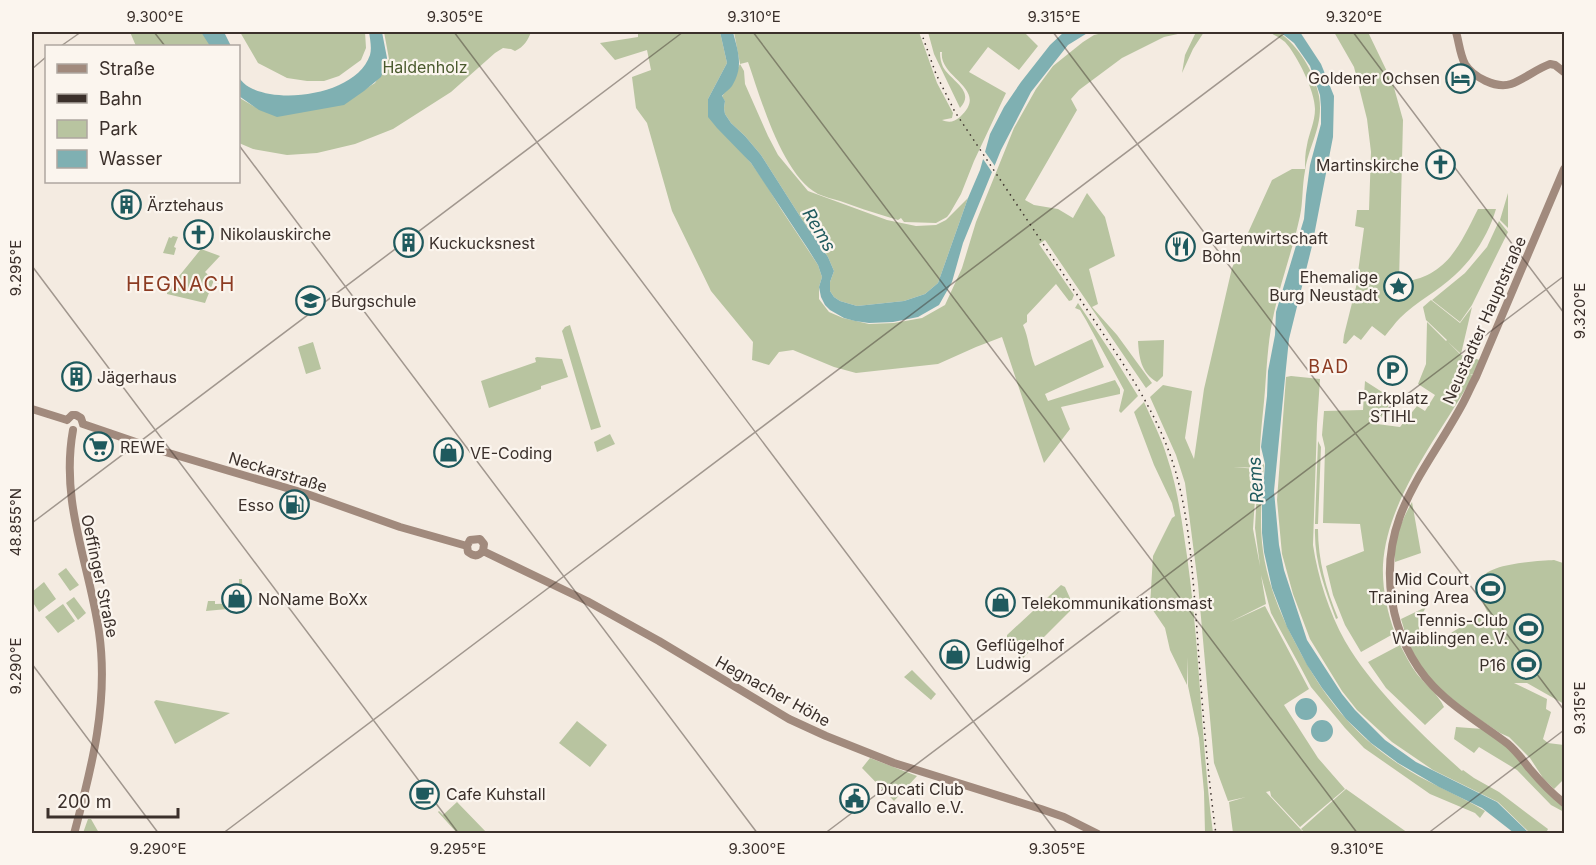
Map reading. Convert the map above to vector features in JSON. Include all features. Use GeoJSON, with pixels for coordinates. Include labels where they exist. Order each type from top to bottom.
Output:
{"type":"FeatureCollection","features":[{"type":"Feature","properties":{"kind":"main road"},"geometry":{"type":"LineString","coordinates":[[1456,32],[1465,64],[1490,83],[1511,84],[1550,64],[1564,72]]}},
{"type":"Feature","properties":{"kind":"main road","name":"Neustadter Hauptstraße"},"geometry":{"type":"LineString","coordinates":[[1564,169],[1476,377],[1462,406],[1413,485],[1399,517],[1389,559],[1394,615],[1406,648],[1428,680],[1463,712],[1511,746],[1544,786],[1564,803]]}},
{"type":"Feature","properties":{"kind":"main road"},"geometry":{"type":"LineString","coordinates":[[32,409],[67,420]]}},
{"type":"Feature","properties":{"kind":"main road"},"geometry":{"type":"LineString","coordinates":[[76,415],[81,418],[83,424],[79,429],[73,430],[68,426],[67,420],[70,416],[76,415]]}},
{"type":"Feature","properties":{"kind":"main road","name":"Neckarstraße"},"geometry":{"type":"LineString","coordinates":[[83,424],[152,448],[307,494],[400,527],[467,546]]}},
{"type":"Feature","properties":{"kind":"main road","name":"Oeffinger Straße"},"geometry":{"type":"LineString","coordinates":[[73,430],[70,465],[71,500],[99,632],[102,690],[92,765],[74,834]]}},
{"type":"Feature","properties":{"kind":"main road"},"geometry":{"type":"LineString","coordinates":[[480,539],[483,551],[474,556],[468,552],[467,546],[470,540],[480,539]]}},
{"type":"Feature","properties":{"kind":"main road","name":"Hegnacher Höhe"},"geometry":{"type":"LineString","coordinates":[[483,551],[613,615],[789,718],[826,736],[894,763],[1041,808],[1098,834]]}},
{"type":"Feature","properties":{"kind":"green space"},"geometry":{"type":"Polygon","coordinates":[[[130,32],[201,32],[210,45],[136,45],[130,32]]]}},
{"type":"Feature","properties":{"kind":"green space"},"geometry":{"type":"Polygon","coordinates":[[[240,32],[365,32],[366,48],[361,60],[339,76],[324,81],[307,81],[287,78],[258,63],[240,32]]]}},
{"type":"Feature","properties":{"kind":"green space","name":"Haldenholz"},"geometry":{"type":"Polygon","coordinates":[[[384,32],[531,32],[525,43],[518,49],[515,51],[503,48],[495,53],[451,92],[393,129],[355,144],[317,153],[287,155],[253,149],[240,143],[240,98],[255,107],[346,101],[375,83],[389,59],[384,32]]]}},
{"type":"Feature","properties":{"kind":"green space"},"geometry":{"type":"Polygon","coordinates":[[[638,32],[720,32],[727,63],[708,99],[736,146],[765,183],[818,265],[822,277],[819,299],[829,312],[869,324],[894,323],[922,318],[945,305],[962,268],[976,222],[1014,128],[1036,89],[1053,66],[1094,35],[1107,32],[1187,32],[1164,37],[1122,58],[1079,90],[1071,99],[1077,110],[1025,200],[1034,205],[1058,209],[1073,218],[1087,193],[1105,217],[1115,256],[1089,269],[1098,304],[1092,307],[1117,335],[1152,383],[1146,388],[1045,240],[1039,244],[1074,295],[1069,301],[1056,284],[1027,315],[1027,322],[1023,325],[1035,366],[1092,339],[1104,367],[1045,394],[1048,401],[1115,380],[1120,394],[1061,407],[1070,429],[1044,463],[1002,337],[938,364],[856,373],[834,367],[793,350],[779,352],[769,365],[752,360],[753,342],[711,291],[672,211],[647,123],[636,108],[632,77],[651,70],[647,50],[615,60],[600,43],[638,37],[638,32]]]}},
{"type":"Feature","properties":{"kind":"green space"},"geometry":{"type":"Polygon","coordinates":[[[734,32],[919,32],[937,83],[953,113],[952,118],[942,120],[949,122],[960,117],[968,107],[970,99],[967,91],[947,69],[942,52],[940,52],[943,67],[964,91],[964,102],[960,108],[934,54],[928,32],[1024,32],[1038,46],[1019,70],[988,47],[969,72],[1006,93],[961,194],[947,217],[936,223],[904,222],[901,218],[898,220],[818,194],[805,184],[783,154],[774,135],[748,62],[740,64],[734,32]]]}},
{"type":"Feature","properties":{"kind":"green space"},"geometry":{"type":"Polygon","coordinates":[[[1196,32],[1204,32],[1182,73],[1185,55],[1196,32]]]}},
{"type":"Feature","properties":{"kind":"green space"},"geometry":{"type":"Polygon","coordinates":[[[1269,32],[1279,32],[1305,60],[1317,87],[1320,107],[1318,126],[1305,171],[1300,216],[1277,301],[1269,342],[1260,457],[1260,467],[1264,464],[1261,508],[1262,540],[1268,576],[1297,646],[1327,696],[1339,711],[1365,738],[1397,763],[1485,811],[1480,818],[1475,813],[1430,794],[1364,748],[1345,728],[1311,687],[1271,613],[1261,575],[1266,604],[1230,622],[1265,606],[1309,689],[1284,705],[1318,758],[1345,789],[1300,827],[1271,796],[1270,791],[1266,792],[1304,833],[1233,833],[1229,802],[1246,797],[1228,801],[1214,763],[1198,584],[1185,483],[1176,455],[1150,397],[1163,385],[1192,391],[1185,438],[1194,459],[1204,389],[1232,268],[1272,180],[1292,169],[1305,169],[1306,148],[1315,114],[1314,101],[1309,83],[1295,55],[1285,42],[1269,32]],[[1233,467],[1257,469],[1253,529],[1260,566],[1255,528],[1258,470],[1260,468],[1233,467]]]}},
{"type":"Feature","properties":{"kind":"green space"},"geometry":{"type":"Polygon","coordinates":[[[1334,32],[1368,32],[1393,84],[1403,120],[1399,282],[1415,280],[1439,268],[1457,248],[1478,209],[1496,209],[1480,245],[1455,275],[1406,312],[1385,336],[1372,326],[1361,340],[1354,335],[1346,344],[1343,343],[1344,335],[1356,287],[1364,228],[1355,226],[1357,210],[1369,210],[1371,152],[1367,119],[1354,67],[1334,32]]]}},
{"type":"Feature","properties":{"kind":"green space"},"geometry":{"type":"Polygon","coordinates":[[[740,64],[744,71],[745,84],[778,155],[808,191],[887,220],[916,226],[936,225],[946,220],[968,198],[938,283],[925,294],[904,301],[857,306],[834,297],[830,291],[830,282],[834,271],[828,257],[761,155],[725,114],[725,101],[722,97],[740,64]]]}},
{"type":"Feature","properties":{"kind":"green space"},"geometry":{"type":"Polygon","coordinates":[[[1508,193],[1508,228],[1500,220],[1508,193]]]}},
{"type":"Feature","properties":{"kind":"green space"},"geometry":{"type":"Polygon","coordinates":[[[1499,221],[1508,232],[1472,305],[1460,322],[1432,300],[1465,273],[1487,247],[1499,221]]]}},
{"type":"Feature","properties":{"kind":"green space"},"geometry":{"type":"Polygon","coordinates":[[[169,237],[178,237],[174,255],[163,253],[169,237]]]}},
{"type":"Feature","properties":{"kind":"green space"},"geometry":{"type":"Polygon","coordinates":[[[201,249],[220,256],[205,272],[214,280],[205,303],[167,294],[167,291],[201,249]]]}},
{"type":"Feature","properties":{"kind":"green space"},"geometry":{"type":"Polygon","coordinates":[[[1431,300],[1460,323],[1472,307],[1461,354],[1448,342],[1461,355],[1480,360],[1474,375],[1470,374],[1473,376],[1418,467],[1394,515],[1387,540],[1383,582],[1395,633],[1361,652],[1345,625],[1333,595],[1326,566],[1364,551],[1360,524],[1323,523],[1324,411],[1363,410],[1365,381],[1393,399],[1377,424],[1400,427],[1417,406],[1425,411],[1435,395],[1418,384],[1426,364],[1427,322],[1447,340],[1426,320],[1423,307],[1431,300]]]}},
{"type":"Feature","properties":{"kind":"green space"},"geometry":{"type":"Polygon","coordinates":[[[1078,303],[1138,396],[1121,413],[1119,411],[1124,390],[1086,320],[1080,310],[1075,308],[1078,303]]]}},
{"type":"Feature","properties":{"kind":"green space"},"geometry":{"type":"Polygon","coordinates":[[[570,325],[601,427],[591,430],[562,331],[570,325]]]}},
{"type":"Feature","properties":{"kind":"green space"},"geometry":{"type":"Polygon","coordinates":[[[1164,340],[1163,376],[1157,382],[1144,369],[1140,359],[1138,341],[1164,340]]]}},
{"type":"Feature","properties":{"kind":"green space"},"geometry":{"type":"Polygon","coordinates":[[[313,342],[321,369],[306,374],[298,347],[313,342]]]}},
{"type":"Feature","properties":{"kind":"green space"},"geometry":{"type":"Polygon","coordinates":[[[537,357],[562,359],[568,377],[489,408],[481,381],[536,362],[537,357]]]}},
{"type":"Feature","properties":{"kind":"green space"},"geometry":{"type":"Polygon","coordinates":[[[1286,377],[1320,379],[1313,545],[1325,594],[1345,641],[1383,693],[1462,771],[1499,792],[1551,833],[1530,833],[1498,802],[1433,770],[1392,742],[1357,710],[1342,691],[1310,639],[1293,594],[1282,554],[1277,500],[1286,377]]]}},
{"type":"Feature","properties":{"kind":"green space"},"geometry":{"type":"Polygon","coordinates":[[[1144,402],[1160,436],[1174,481],[1187,556],[1213,833],[1205,833],[1199,738],[1188,686],[1187,657],[1187,685],[1170,650],[1165,628],[1150,606],[1153,556],[1175,516],[1172,503],[1154,465],[1134,412],[1144,402]]]}},
{"type":"Feature","properties":{"kind":"green space"},"geometry":{"type":"Polygon","coordinates":[[[610,434],[615,444],[597,452],[594,442],[610,434]]]}},
{"type":"Feature","properties":{"kind":"green space"},"geometry":{"type":"Polygon","coordinates":[[[1318,441],[1321,447],[1318,524],[1315,524],[1318,441]]]}},
{"type":"Feature","properties":{"kind":"green space"},"geometry":{"type":"Polygon","coordinates":[[[1412,502],[1421,553],[1395,562],[1395,546],[1399,530],[1412,502]]]}},
{"type":"Feature","properties":{"kind":"green space"},"geometry":{"type":"Polygon","coordinates":[[[1315,529],[1318,529],[1321,563],[1338,618],[1336,619],[1318,564],[1315,529]]]}},
{"type":"Feature","properties":{"kind":"green space"},"geometry":{"type":"Polygon","coordinates":[[[1554,560],[1564,565],[1564,704],[1527,683],[1514,683],[1547,699],[1546,709],[1551,712],[1543,739],[1548,743],[1564,745],[1564,779],[1554,789],[1543,778],[1530,758],[1509,737],[1464,709],[1436,685],[1420,666],[1404,635],[1401,619],[1426,607],[1419,620],[1419,635],[1434,643],[1486,612],[1491,618],[1480,592],[1480,582],[1483,576],[1512,564],[1554,560]]]}},
{"type":"Feature","properties":{"kind":"green space"},"geometry":{"type":"Polygon","coordinates":[[[66,568],[79,585],[70,591],[58,574],[66,568]]]}},
{"type":"Feature","properties":{"kind":"green space"},"geometry":{"type":"Polygon","coordinates":[[[239,579],[242,579],[243,606],[206,611],[208,601],[215,601],[215,604],[240,603],[239,579]]]}},
{"type":"Feature","properties":{"kind":"green space"},"geometry":{"type":"Polygon","coordinates":[[[44,582],[56,599],[39,612],[32,601],[32,592],[44,582]]]}},
{"type":"Feature","properties":{"kind":"green space"},"geometry":{"type":"Polygon","coordinates":[[[1061,585],[1065,587],[1074,607],[1023,658],[1007,635],[1061,585]]]}},
{"type":"Feature","properties":{"kind":"green space"},"geometry":{"type":"Polygon","coordinates":[[[74,597],[86,613],[78,620],[66,603],[74,597]]]}},
{"type":"Feature","properties":{"kind":"green space"},"geometry":{"type":"Polygon","coordinates":[[[63,604],[75,621],[58,633],[45,617],[63,604]]]}},
{"type":"Feature","properties":{"kind":"green space"},"geometry":{"type":"Polygon","coordinates":[[[1400,645],[1414,671],[1444,707],[1425,725],[1386,688],[1368,662],[1400,645]]]}},
{"type":"Feature","properties":{"kind":"green space"},"geometry":{"type":"Polygon","coordinates":[[[912,670],[936,694],[931,700],[904,677],[912,670]]]}},
{"type":"Feature","properties":{"kind":"green space"},"geometry":{"type":"Polygon","coordinates":[[[156,700],[230,713],[175,744],[154,702],[156,700]]]}},
{"type":"Feature","properties":{"kind":"green space"},"geometry":{"type":"Polygon","coordinates":[[[577,721],[607,745],[590,767],[559,743],[577,721]]]}},
{"type":"Feature","properties":{"kind":"green space"},"geometry":{"type":"Polygon","coordinates":[[[1456,727],[1483,729],[1511,750],[1564,805],[1564,812],[1551,805],[1517,770],[1479,747],[1474,753],[1454,739],[1456,727]]]}},
{"type":"Feature","properties":{"kind":"green space"},"geometry":{"type":"Polygon","coordinates":[[[870,758],[917,776],[894,801],[862,768],[870,758]]]}},
{"type":"Feature","properties":{"kind":"green space"},"geometry":{"type":"Polygon","coordinates":[[[1346,789],[1408,833],[1306,834],[1301,829],[1346,789]]]}},
{"type":"Feature","properties":{"kind":"green space"},"geometry":{"type":"Polygon","coordinates":[[[457,802],[487,833],[457,833],[438,812],[443,815],[457,802]]]}},
{"type":"Feature","properties":{"kind":"green space"},"geometry":{"type":"Polygon","coordinates":[[[88,819],[91,819],[99,833],[83,833],[88,819]]]}},
{"type":"Feature","properties":{"kind":"water"},"geometry":{"type":"Polygon","coordinates":[[[201,32],[224,32],[230,45],[209,45],[201,32]]]}},
{"type":"Feature","properties":{"kind":"water"},"geometry":{"type":"Polygon","coordinates":[[[369,32],[382,32],[387,58],[381,77],[344,105],[277,117],[259,110],[240,97],[240,79],[249,87],[280,95],[298,95],[334,87],[350,79],[362,68],[370,55],[369,32]]]}},
{"type":"Feature","properties":{"kind":"water"},"geometry":{"type":"Polygon","coordinates":[[[720,32],[733,32],[739,59],[736,79],[722,96],[725,101],[725,114],[761,155],[828,257],[834,271],[830,291],[834,297],[857,306],[904,301],[925,294],[938,283],[980,170],[990,134],[1004,107],[1050,45],[1064,32],[1089,32],[1068,45],[1031,92],[1001,150],[963,243],[952,282],[939,305],[918,317],[893,322],[869,323],[844,318],[825,305],[819,287],[822,277],[818,265],[751,163],[708,117],[708,99],[727,63],[720,32]]]}},
{"type":"Feature","properties":{"kind":"water"},"geometry":{"type":"Polygon","coordinates":[[[1280,32],[1300,32],[1321,64],[1334,96],[1333,137],[1312,246],[1289,339],[1274,491],[1279,545],[1284,570],[1307,640],[1355,710],[1385,740],[1416,762],[1497,802],[1529,833],[1514,833],[1482,808],[1398,763],[1371,743],[1346,719],[1307,665],[1287,627],[1272,588],[1262,533],[1265,464],[1261,447],[1268,371],[1275,335],[1276,312],[1304,219],[1310,165],[1321,124],[1320,95],[1310,66],[1294,43],[1280,32]]]}},
{"type":"Feature","properties":{"kind":"water"},"geometry":{"type":"Polygon","coordinates":[[[1306,698],[1314,701],[1317,709],[1314,717],[1306,720],[1298,717],[1295,709],[1298,701],[1306,698]]]}},
{"type":"Feature","properties":{"kind":"water"},"geometry":{"type":"Polygon","coordinates":[[[1322,720],[1330,723],[1333,731],[1330,739],[1322,742],[1314,739],[1311,731],[1314,723],[1322,720]]]}},
{"type":"Feature","properties":{"kind":"pier"},"geometry":{"type":"Polygon","coordinates":[[[983,149],[997,169],[994,175],[981,156],[983,149]]]}},
{"type":"Feature","properties":{"kind":"railway"},"geometry":{"type":"LineString","coordinates":[[921,32],[936,74],[955,112],[1129,373],[1152,414],[1171,458],[1184,508],[1189,544],[1216,834]]}},
{"type":"Feature","properties":{"kind":"place","name":"Goldener Ochsen"},"geometry":{"type":"Point","coordinates":[1461,78]}},
{"type":"Feature","properties":{"kind":"place","name":"Martinskirche"},"geometry":{"type":"Point","coordinates":[1440,165]}},
{"type":"Feature","properties":{"kind":"place","name":"Ärztehaus"},"geometry":{"type":"Point","coordinates":[126,205]}},
{"type":"Feature","properties":{"kind":"place","name":"Nikolauskirche"},"geometry":{"type":"Point","coordinates":[199,234]}},
{"type":"Feature","properties":{"kind":"place","name":"Kuckucksnest"},"geometry":{"type":"Point","coordinates":[408,243]}},
{"type":"Feature","properties":{"kind":"place","name":"Gartenwirtschaft Bohn"},"geometry":{"type":"Point","coordinates":[1181,247]}},
{"type":"Feature","properties":{"kind":"place","name":"Ehemalige Burg Neustadt"},"geometry":{"type":"Point","coordinates":[1399,286]}},
{"type":"Feature","properties":{"kind":"place","name":"Burgschule"},"geometry":{"type":"Point","coordinates":[310,301]}},
{"type":"Feature","properties":{"kind":"place","name":"Parkplatz STIHL"},"geometry":{"type":"Point","coordinates":[1393,370]}},
{"type":"Feature","properties":{"kind":"place","name":"Jägerhaus"},"geometry":{"type":"Point","coordinates":[76,377]}},
{"type":"Feature","properties":{"kind":"place","name":"REWE"},"geometry":{"type":"Point","coordinates":[99,447]}},
{"type":"Feature","properties":{"kind":"place","name":"VE-Coding"},"geometry":{"type":"Point","coordinates":[449,453]}},
{"type":"Feature","properties":{"kind":"place","name":"Esso"},"geometry":{"type":"Point","coordinates":[295,505]}},
{"type":"Feature","properties":{"kind":"place","name":"Mid Court Training Area"},"geometry":{"type":"Point","coordinates":[1490,588]}},
{"type":"Feature","properties":{"kind":"place","name":"NoName BoXx"},"geometry":{"type":"Point","coordinates":[237,599]}},
{"type":"Feature","properties":{"kind":"place","name":"Telekommunikationsmast"},"geometry":{"type":"Point","coordinates":[1000,603]}},
{"type":"Feature","properties":{"kind":"place","name":"Tennis-Club Waiblingen e.V."},"geometry":{"type":"Point","coordinates":[1529,629]}},
{"type":"Feature","properties":{"kind":"place","name":"Geflügelhof Ludwig"},"geometry":{"type":"Point","coordinates":[955,654]}},
{"type":"Feature","properties":{"kind":"place","name":"P16"},"geometry":{"type":"Point","coordinates":[1527,665]}},
{"type":"Feature","properties":{"kind":"place","name":"Cafe Kuhstall"},"geometry":{"type":"Point","coordinates":[425,794]}},
{"type":"Feature","properties":{"kind":"place","name":"Ducati Club Cavallo e.V."},"geometry":{"type":"Point","coordinates":[855,798]}},
{"type":"Feature","properties":{"kind":"district","name":"HEGNACH"},"geometry":{"type":"Point","coordinates":[181,284]}},
{"type":"Feature","properties":{"kind":"district","name":"BAD"},"geometry":{"type":"Point","coordinates":[1329,367]}},
{"type":"Feature","properties":{"kind":"water label","name":"Rems"},"geometry":{"type":"Point","coordinates":[819,230]}},
{"type":"Feature","properties":{"kind":"water label","name":"Rems"},"geometry":{"type":"Point","coordinates":[1256,480]}}]}
